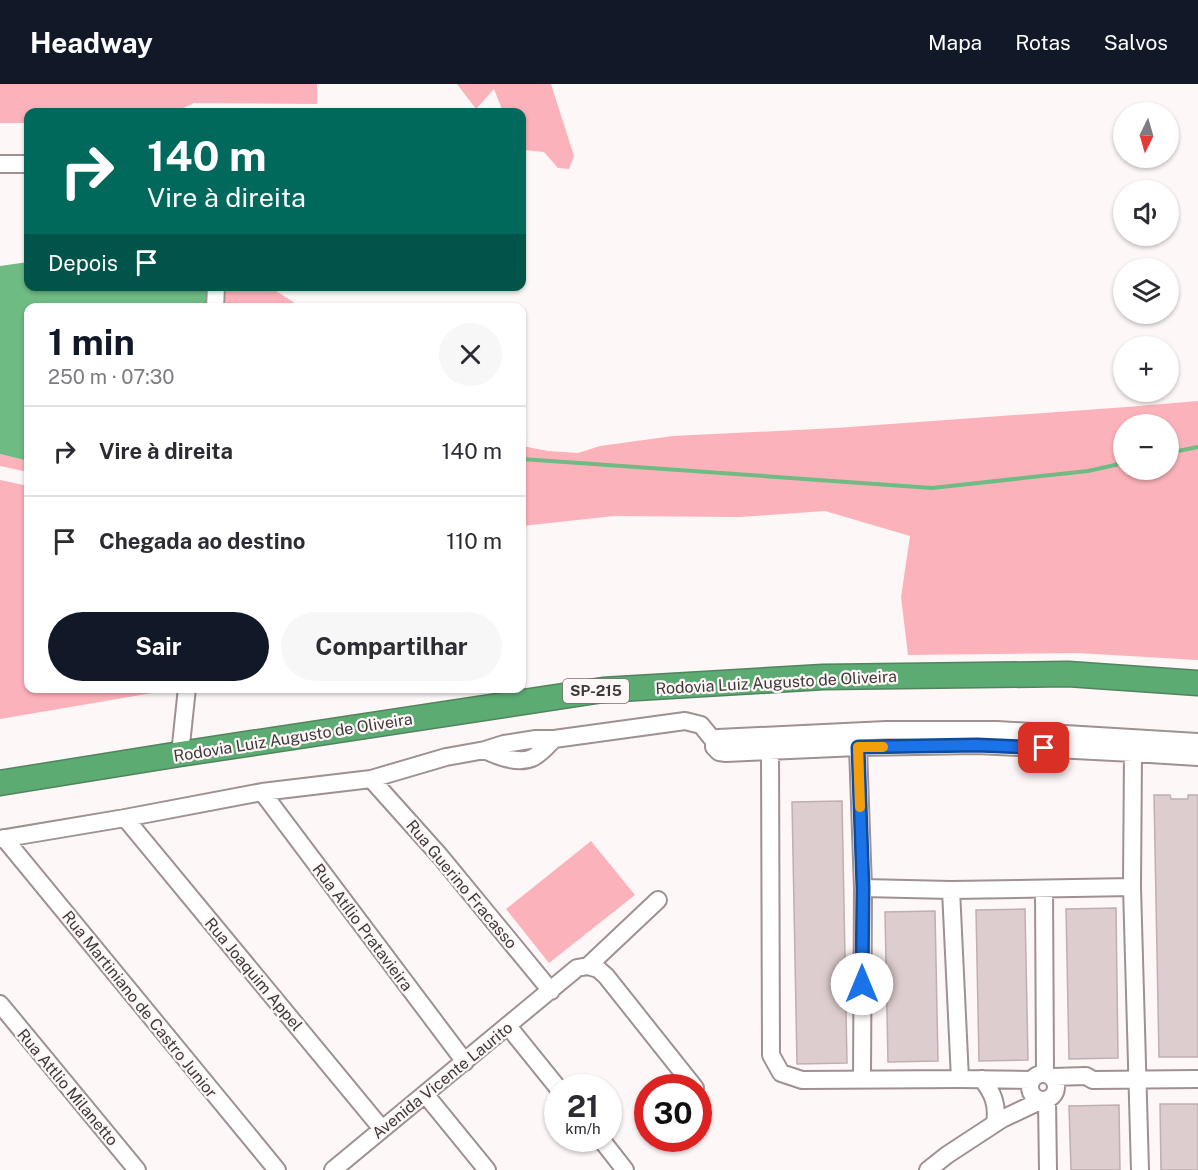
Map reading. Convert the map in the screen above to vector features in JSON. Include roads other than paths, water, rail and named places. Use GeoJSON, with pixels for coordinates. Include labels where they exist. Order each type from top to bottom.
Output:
{"type":"FeatureCollection","features":[{"type":"Feature","properties":{"kind":"highway","name":"Rodovia Luiz Augusto de Oliveira"},"geometry":{"type":"LineString","coordinates":[[0,783],[603,690],[823,677],[893,676],[1068,674],[1198,683]]}},
{"type":"Feature","properties":{"kind":"street"},"geometry":{"type":"LineString","coordinates":[[0,164],[24,164]]}},
{"type":"Feature","properties":{"kind":"street"},"geometry":{"type":"LineString","coordinates":[[180,754],[186,693]]}},
{"type":"Feature","properties":{"kind":"street"},"geometry":{"type":"LineString","coordinates":[[2,838],[262,792],[371,779],[446,757],[504,744],[685,721],[701,725],[714,741],[714,747],[719,752],[977,745],[1198,757]]}},
{"type":"Feature","properties":{"kind":"street"},"geometry":{"type":"LineString","coordinates":[[714,741],[718,738],[886,730],[997,730],[1198,742]]}},
{"type":"Feature","properties":{"kind":"street"},"geometry":{"type":"LineString","coordinates":[[858,747],[863,888],[862,1079]]}},
{"type":"Feature","properties":{"kind":"street"},"geometry":{"type":"LineString","coordinates":[[770,750],[771,1055],[781,1073],[802,1080],[982,1079],[1043,1087],[1086,1084],[1093,1080],[1198,1079]]}},
{"type":"Feature","properties":{"kind":"street"},"geometry":{"type":"LineString","coordinates":[[1133,753],[1132,887],[1140,1170]]}},
{"type":"Feature","properties":{"kind":"street","name":"Rua Guerino Fracasso"},"geometry":{"type":"LineString","coordinates":[[371,779],[440,856],[551,991]]}},
{"type":"Feature","properties":{"kind":"street","name":"Rua Atílio Pratavieira"},"geometry":{"type":"LineString","coordinates":[[262,792],[465,1062]]}},
{"type":"Feature","properties":{"kind":"street","name":"Rua Joaquim Appel"},"geometry":{"type":"LineString","coordinates":[[125,818],[382,1129]]}},
{"type":"Feature","properties":{"kind":"street","name":"Rua Martiniano de Castro Junior"},"geometry":{"type":"LineString","coordinates":[[2,838],[277,1170]]}},
{"type":"Feature","properties":{"kind":"street"},"geometry":{"type":"LineString","coordinates":[[863,888],[951,890],[1132,887]]}},
{"type":"Feature","properties":{"kind":"street"},"geometry":{"type":"LineString","coordinates":[[1044,889],[1043,1087],[1048,1170]]}},
{"type":"Feature","properties":{"kind":"street"},"geometry":{"type":"LineString","coordinates":[[951,890],[960,1079]]}},
{"type":"Feature","properties":{"kind":"street","name":"Avenida Vicente Laurito"},"geometry":{"type":"LineString","coordinates":[[340,1168],[382,1129],[578,968],[588,966],[658,900]]}},
{"type":"Feature","properties":{"kind":"street"},"geometry":{"type":"LineString","coordinates":[[588,966],[598,969],[606,976],[685,1074]]}},
{"type":"Feature","properties":{"kind":"street","name":"Rua Attlio Milanetto"},"geometry":{"type":"LineString","coordinates":[[0,1004],[137,1170]]}},
{"type":"Feature","properties":{"kind":"street"},"geometry":{"type":"LineString","coordinates":[[508,1026],[547,1074]]}},
{"type":"Feature","properties":{"kind":"street"},"geometry":{"type":"LineString","coordinates":[[982,1079],[991,1091],[998,1121]]}},
{"type":"Feature","properties":{"kind":"street"},"geometry":{"type":"LineString","coordinates":[[928,1170],[951,1163],[998,1121],[1043,1087]]}},
{"type":"Feature","properties":{"kind":"street"},"geometry":{"type":"LineString","coordinates":[[425,1094],[487,1170]]}},
{"type":"Feature","properties":{"kind":"street"},"geometry":{"type":"LineString","coordinates":[[611,1152],[625,1170]]}},
{"type":"Feature","properties":{"kind":"waterway"},"geometry":{"type":"LineString","coordinates":[[1179,451],[1198,447]]}},
{"type":"Feature","properties":{"kind":"waterway"},"geometry":{"type":"LineString","coordinates":[[526,459],[932,488],[1088,471],[1113,465]]}}]}
